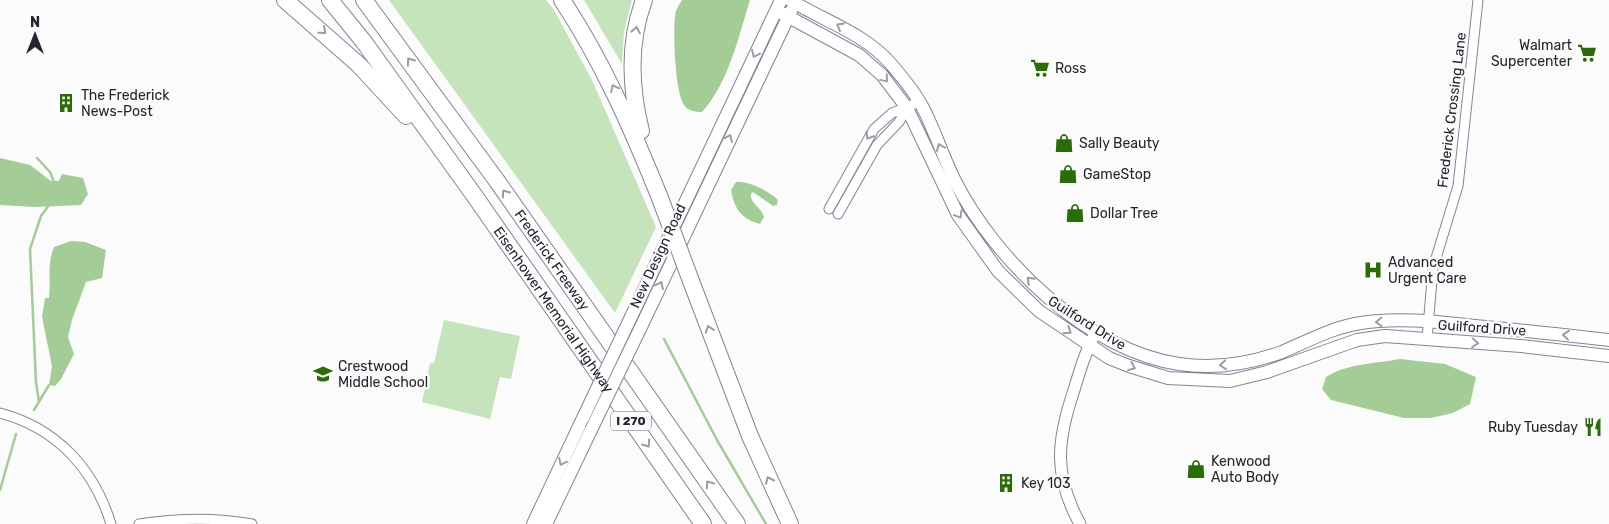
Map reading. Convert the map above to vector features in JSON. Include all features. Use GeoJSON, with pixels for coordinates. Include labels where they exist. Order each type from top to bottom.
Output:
{"type":"FeatureCollection","features":[{"type":"Feature","properties":{"kind":"highway"},"geometry":{"type":"LineString","coordinates":[[285,0],[359,65],[474,196]]}},
{"type":"Feature","properties":{"kind":"highway"},"geometry":{"type":"LineString","coordinates":[[330,0],[364,42],[474,196]]}},
{"type":"Feature","properties":{"kind":"highway","name":"Frederick Freeway"},"geometry":{"type":"LineString","coordinates":[[364,0],[497,181],[737,524]]}},
{"type":"Feature","properties":{"kind":"highway"},"geometry":{"type":"LineString","coordinates":[[562,0],[603,67],[617,94],[660,198],[750,436],[790,524]]}},
{"type":"Feature","properties":{"kind":"highway"},"geometry":{"type":"LineString","coordinates":[[644,0],[638,17],[634,40],[633,88],[640,130],[660,198]]}},
{"type":"Feature","properties":{"kind":"highway","name":"Eisenhower Memorial Highway"},"geometry":{"type":"LineString","coordinates":[[474,196],[703,524]]}},
{"type":"Feature","properties":{"kind":"main road","name":"Guilford Drive"},"geometry":{"type":"LineString","coordinates":[[793,1],[839,25],[881,53],[904,80],[919,102],[963,196],[1000,248],[1038,288],[1084,325],[1124,348],[1146,357],[1178,364],[1216,366],[1261,358],[1342,327],[1382,321],[1427,321],[1609,340]]}},
{"type":"Feature","properties":{"kind":"main road","name":"New Design Road"},"geometry":{"type":"LineString","coordinates":[[546,524],[788,16],[793,1]]}},
{"type":"Feature","properties":{"kind":"main road","name":"Guilford Drive"},"geometry":{"type":"LineString","coordinates":[[778,5],[788,16],[869,62],[888,82],[907,108],[946,192],[975,241],[998,271],[1028,302],[1109,358],[1149,374],[1183,381],[1216,382],[1230,381],[1267,372],[1357,340],[1385,336],[1521,346],[1609,356]]}},
{"type":"Feature","properties":{"kind":"main road","name":"New Design Road"},"geometry":{"type":"LineString","coordinates":[[532,524],[778,5]]}},
{"type":"Feature","properties":{"kind":"street","name":"Frederick Crossing Lane"},"geometry":{"type":"LineString","coordinates":[[1427,339],[1427,321],[1433,268],[1458,186],[1478,0]]}},
{"type":"Feature","properties":{"kind":"street"},"geometry":{"type":"LineString","coordinates":[[828,210],[874,129],[892,113],[919,102]]}},
{"type":"Feature","properties":{"kind":"street"},"geometry":{"type":"LineString","coordinates":[[838,214],[877,145],[900,122],[907,108]]}},
{"type":"Feature","properties":{"kind":"street"},"geometry":{"type":"LineString","coordinates":[[1080,524],[1071,508],[1064,486],[1059,445],[1064,418],[1089,344],[1096,332]]}},
{"type":"Feature","properties":{"kind":"street"},"geometry":{"type":"LineString","coordinates":[[0,413],[38,428],[72,453],[94,482],[111,524]]}},
{"type":"Feature","properties":{"kind":"street"},"geometry":{"type":"LineString","coordinates":[[139,524],[185,519],[231,520],[252,524]]}},
{"type":"Feature","properties":{"kind":"shaded area"},"geometry":{"type":"Polygon","coordinates":[[[389,0],[546,0],[554,10],[592,80],[656,227],[615,313],[389,0]]]}},
{"type":"Feature","properties":{"kind":"shaded area"},"geometry":{"type":"Polygon","coordinates":[[[584,0],[632,0],[624,31],[622,64],[584,0]]]}},
{"type":"Feature","properties":{"kind":"shaded area"},"geometry":{"type":"Polygon","coordinates":[[[682,0],[750,0],[726,73],[702,112],[692,111],[684,105],[678,87],[674,30],[676,11],[682,0]]]}},
{"type":"Feature","properties":{"kind":"shaded area"},"geometry":{"type":"Polygon","coordinates":[[[0,158],[30,165],[51,181],[59,181],[62,174],[83,178],[88,194],[81,205],[35,207],[0,205],[0,158]]]}},
{"type":"Feature","properties":{"kind":"shaded area"},"geometry":{"type":"Polygon","coordinates":[[[736,182],[758,187],[778,200],[777,205],[773,206],[753,192],[751,194],[752,200],[764,217],[760,224],[743,216],[736,207],[731,190],[736,182]]]}},
{"type":"Feature","properties":{"kind":"shaded area"},"geometry":{"type":"Polygon","coordinates":[[[71,241],[85,242],[106,250],[102,278],[86,282],[68,337],[74,354],[61,379],[55,386],[49,385],[52,366],[42,317],[45,298],[49,298],[50,265],[54,247],[71,241]]]}},
{"type":"Feature","properties":{"kind":"shaded area"},"geometry":{"type":"Polygon","coordinates":[[[444,320],[520,336],[511,379],[500,377],[490,419],[422,402],[430,363],[434,363],[444,320]]]}},
{"type":"Feature","properties":{"kind":"shaded area"},"geometry":{"type":"Polygon","coordinates":[[[1400,359],[1445,364],[1476,377],[1470,404],[1453,413],[1431,418],[1404,418],[1331,400],[1322,389],[1326,377],[1334,372],[1400,359]]]}},
{"type":"Feature","properties":{"kind":"waterway"},"geometry":{"type":"LineString","coordinates":[[37,158],[50,172],[54,182]]}},
{"type":"Feature","properties":{"kind":"waterway"},"geometry":{"type":"LineString","coordinates":[[39,402],[36,382],[30,249],[41,216],[49,205]]}},
{"type":"Feature","properties":{"kind":"waterway"},"geometry":{"type":"LineString","coordinates":[[664,339],[717,440],[766,524]]}},
{"type":"Feature","properties":{"kind":"waterway"},"geometry":{"type":"LineString","coordinates":[[34,410],[49,385]]}},
{"type":"Feature","properties":{"kind":"waterway"},"geometry":{"type":"LineString","coordinates":[[0,490],[16,434]]}},
{"type":"Feature","properties":{"kind":"place","name":"Walmart Supercenter"},"geometry":{"type":"Point","coordinates":[1587,53]}},
{"type":"Feature","properties":{"kind":"place","name":"Ross"},"geometry":{"type":"Point","coordinates":[1040,68]}},
{"type":"Feature","properties":{"kind":"place","name":"The Frederick News-Post"},"geometry":{"type":"Point","coordinates":[66,103]}},
{"type":"Feature","properties":{"kind":"place","name":"Sally Beauty"},"geometry":{"type":"Point","coordinates":[1064,143]}},
{"type":"Feature","properties":{"kind":"place","name":"GameStop"},"geometry":{"type":"Point","coordinates":[1068,174]}},
{"type":"Feature","properties":{"kind":"place","name":"Dollar Tree"},"geometry":{"type":"Point","coordinates":[1075,213]}},
{"type":"Feature","properties":{"kind":"place","name":"Advanced Urgent Care"},"geometry":{"type":"Point","coordinates":[1373,270]}},
{"type":"Feature","properties":{"kind":"place","name":"Crestwood Middle School"},"geometry":{"type":"Point","coordinates":[323,374]}},
{"type":"Feature","properties":{"kind":"place","name":"Ruby Tuesday"},"geometry":{"type":"Point","coordinates":[1593,427]}},
{"type":"Feature","properties":{"kind":"place","name":"Kenwood Auto Body"},"geometry":{"type":"Point","coordinates":[1196,469]}},
{"type":"Feature","properties":{"kind":"place","name":"Key 103"},"geometry":{"type":"Point","coordinates":[1006,483]}}]}
